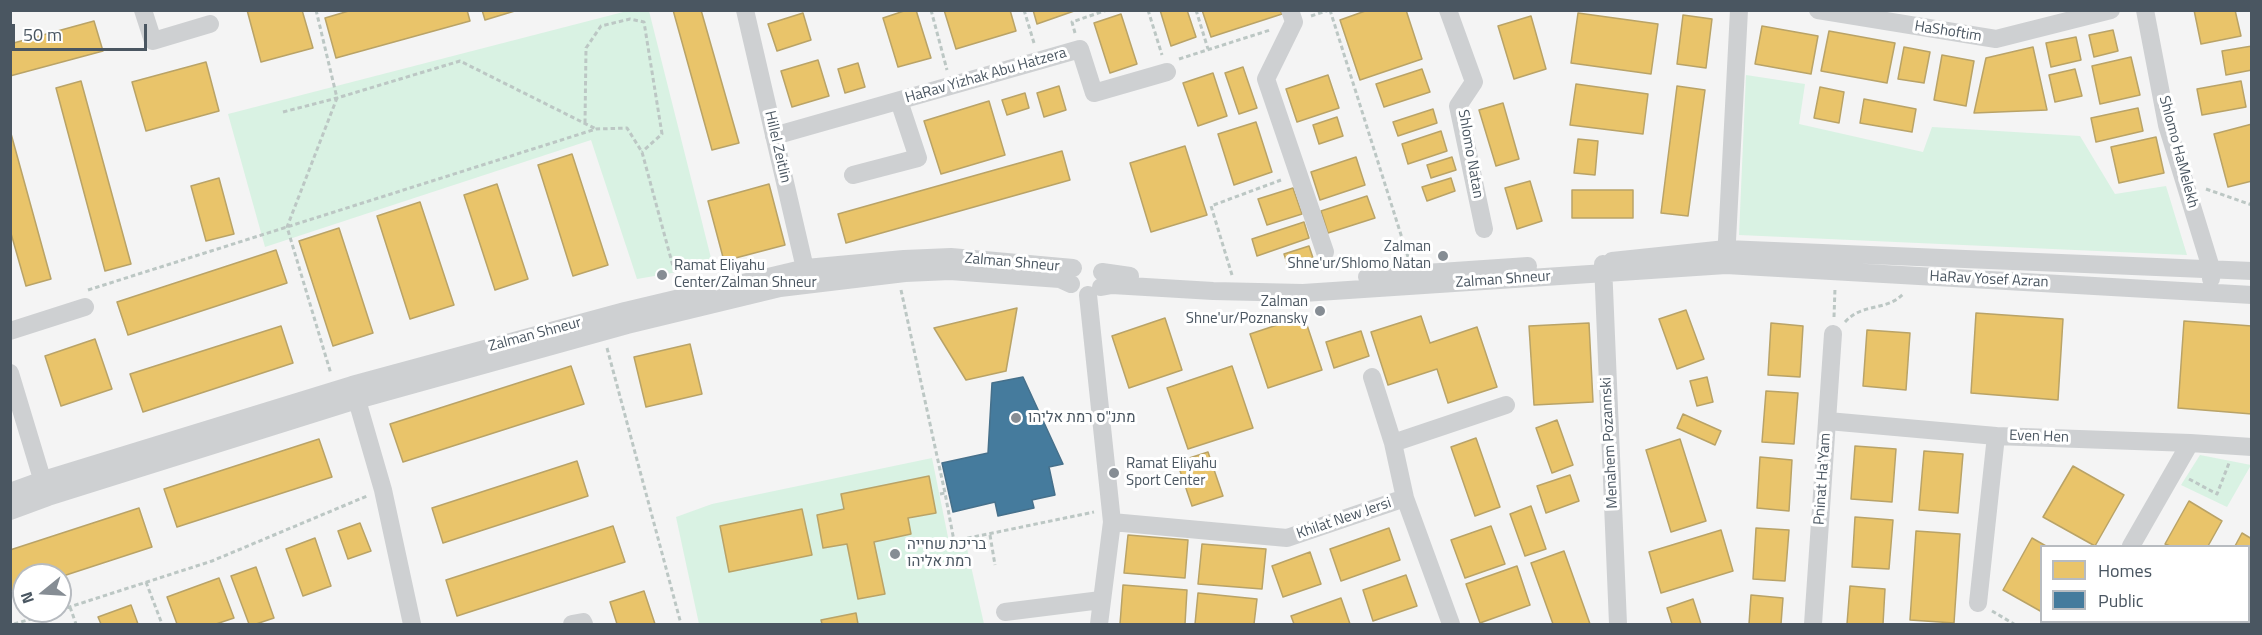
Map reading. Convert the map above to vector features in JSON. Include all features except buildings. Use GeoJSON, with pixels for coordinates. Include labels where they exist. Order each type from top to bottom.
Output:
{"type":"FeatureCollection","features":[{"type":"Feature","properties":{"kind":"street"},"geometry":{"type":"LineString","coordinates":[[143,10],[153,41],[210,24]]}},
{"type":"Feature","properties":{"kind":"street","name":"Hillel Zeitlin"},"geometry":{"type":"LineString","coordinates":[[745,10],[807,276]]}},
{"type":"Feature","properties":{"kind":"street","name":"Shlomo Natan"},"geometry":{"type":"LineString","coordinates":[[1448,10],[1474,82],[1458,106],[1484,229]]}},
{"type":"Feature","properties":{"kind":"street"},"geometry":{"type":"LineString","coordinates":[[1726,257],[1739,10]]}},
{"type":"Feature","properties":{"kind":"street","name":"HaShoftim"},"geometry":{"type":"LineString","coordinates":[[1818,10],[1996,39],[2111,10]]}},
{"type":"Feature","properties":{"kind":"street","name":"Shlomo HaMelekh"},"geometry":{"type":"LineString","coordinates":[[2145,10],[2167,125],[2211,268],[2212,292]]}},
{"type":"Feature","properties":{"kind":"street"},"geometry":{"type":"LineString","coordinates":[[1292,16],[1266,79],[1324,252]]}},
{"type":"Feature","properties":{"kind":"street","name":"HaRav Yizhak Abu Hatzera"},"geometry":{"type":"LineString","coordinates":[[774,136],[1080,49],[1094,93],[1166,68]]}},
{"type":"Feature","properties":{"kind":"street"},"geometry":{"type":"LineString","coordinates":[[854,175],[918,158],[899,101]]}},
{"type":"Feature","properties":{"kind":"street","name":"Zalman Shneur"},"geometry":{"type":"LineString","coordinates":[[10,492],[45,489],[348,392],[682,297],[904,259],[951,257],[1072,276]]}},
{"type":"Feature","properties":{"kind":"street","name":"Zalman Shneur"},"geometry":{"type":"LineString","coordinates":[[1097,285],[1303,293],[1726,257]]}},
{"type":"Feature","properties":{"kind":"street","name":"HaRav Yosef Azran"},"geometry":{"type":"LineString","coordinates":[[1726,257],[2211,268],[2252,271]]}},
{"type":"Feature","properties":{"kind":"street","name":"HaRav Yosef Azran"},"geometry":{"type":"LineString","coordinates":[[1726,257],[1836,272],[2252,295]]}},
{"type":"Feature","properties":{"kind":"street"},"geometry":{"type":"LineString","coordinates":[[1097,285],[1077,292],[1072,276],[1083,262],[1094,263],[1097,285],[1111,515],[1098,624]]}},
{"type":"Feature","properties":{"kind":"street","name":"Zalman Shneur"},"geometry":{"type":"LineString","coordinates":[[1097,285],[1113,275],[1298,283],[1413,273],[1602,268]]}},
{"type":"Feature","properties":{"kind":"street","name":"Menahem Pozannski"},"geometry":{"type":"LineString","coordinates":[[1602,268],[1618,624]]}},
{"type":"Feature","properties":{"kind":"street","name":"Zalman Shneur"},"geometry":{"type":"LineString","coordinates":[[348,392],[780,288],[807,276],[950,271],[1060,279],[1072,276]]}},
{"type":"Feature","properties":{"kind":"street"},"geometry":{"type":"LineString","coordinates":[[10,331],[87,299]]}},
{"type":"Feature","properties":{"kind":"street","name":"Pninat Ha'Yam"},"geometry":{"type":"LineString","coordinates":[[1813,624],[1833,334]]}},
{"type":"Feature","properties":{"kind":"street"},"geometry":{"type":"LineString","coordinates":[[10,373],[45,489]]}},
{"type":"Feature","properties":{"kind":"street"},"geometry":{"type":"LineString","coordinates":[[1372,377],[1393,443],[1405,498]]}},
{"type":"Feature","properties":{"kind":"street"},"geometry":{"type":"LineString","coordinates":[[348,392],[383,490],[412,624]]}},
{"type":"Feature","properties":{"kind":"street"},"geometry":{"type":"LineString","coordinates":[[1393,443],[1506,405]]}},
{"type":"Feature","properties":{"kind":"street","name":"Even Hen"},"geometry":{"type":"LineString","coordinates":[[1828,421],[1996,436],[2243,446]]}},
{"type":"Feature","properties":{"kind":"street"},"geometry":{"type":"LineString","coordinates":[[1978,603],[1996,436]]}},
{"type":"Feature","properties":{"kind":"street"},"geometry":{"type":"LineString","coordinates":[[2132,545],[2190,443]]}},
{"type":"Feature","properties":{"kind":"street","name":"Zalman Shneur"},"geometry":{"type":"LineString","coordinates":[[10,511],[45,489]]}},
{"type":"Feature","properties":{"kind":"street","name":"Khilat New Jersi"},"geometry":{"type":"LineString","coordinates":[[1111,515],[1287,538],[1405,498],[1451,624]]}},
{"type":"Feature","properties":{"kind":"street"},"geometry":{"type":"LineString","coordinates":[[1005,612],[1101,600]]}},
{"type":"Feature","properties":{"kind":"street"},"geometry":{"type":"LineString","coordinates":[[572,624],[583,622],[584,624]]}},
{"type":"Feature","properties":{"kind":"path"},"geometry":{"type":"LineString","coordinates":[[316,10],[337,98],[287,227],[348,392]]}},
{"type":"Feature","properties":{"kind":"path"},"geometry":{"type":"LineString","coordinates":[[931,10],[952,86]]}},
{"type":"Feature","properties":{"kind":"path"},"geometry":{"type":"LineString","coordinates":[[1024,10],[1040,61]]}},
{"type":"Feature","properties":{"kind":"path"},"geometry":{"type":"LineString","coordinates":[[1080,49],[1072,22],[1107,10]]}},
{"type":"Feature","properties":{"kind":"path"},"geometry":{"type":"LineString","coordinates":[[1148,10],[1166,68],[1292,16],[1329,10],[1413,273]]}},
{"type":"Feature","properties":{"kind":"path"},"geometry":{"type":"LineString","coordinates":[[1196,10],[1208,49]]}},
{"type":"Feature","properties":{"kind":"path"},"geometry":{"type":"LineString","coordinates":[[585,123],[586,48],[601,26],[630,19],[644,22],[662,134],[642,152]]}},
{"type":"Feature","properties":{"kind":"path"},"geometry":{"type":"LineString","coordinates":[[283,112],[460,61],[596,129]]}},
{"type":"Feature","properties":{"kind":"path"},"geometry":{"type":"LineString","coordinates":[[87,299],[287,227],[596,129],[627,128],[642,152],[682,297]]}},
{"type":"Feature","properties":{"kind":"path"},"geometry":{"type":"LineString","coordinates":[[1234,281],[1211,206],[1299,173]]}},
{"type":"Feature","properties":{"kind":"path"},"geometry":{"type":"LineString","coordinates":[[2184,182],[2252,205]]}},
{"type":"Feature","properties":{"kind":"path"},"geometry":{"type":"LineString","coordinates":[[1833,334],[1836,272]]}},
{"type":"Feature","properties":{"kind":"path"},"geometry":{"type":"LineString","coordinates":[[898,274],[954,541],[1111,515]]}},
{"type":"Feature","properties":{"kind":"path"},"geometry":{"type":"LineString","coordinates":[[1833,334],[1853,312],[1896,301],[1918,276]]}},
{"type":"Feature","properties":{"kind":"path"},"geometry":{"type":"LineString","coordinates":[[602,332],[681,624]]}},
{"type":"Feature","properties":{"kind":"path"},"geometry":{"type":"LineString","coordinates":[[2174,472],[2217,494],[2243,446]]}},
{"type":"Feature","properties":{"kind":"path"},"geometry":{"type":"LineString","coordinates":[[72,607],[212,561],[383,490]]}},
{"type":"Feature","properties":{"kind":"path"},"geometry":{"type":"LineString","coordinates":[[940,494],[945,493]]}},
{"type":"Feature","properties":{"kind":"path"},"geometry":{"type":"LineString","coordinates":[[990,535],[995,565]]}},
{"type":"Feature","properties":{"kind":"path"},"geometry":{"type":"LineString","coordinates":[[146,582],[162,624]]}},
{"type":"Feature","properties":{"kind":"path"},"geometry":{"type":"LineString","coordinates":[[1978,603],[2014,624]]}},
{"type":"Feature","properties":{"kind":"green space"},"geometry":{"type":"Polygon","coordinates":[[[631,10],[649,11],[713,266],[637,279],[591,140],[265,247],[228,114],[631,10]]]}},
{"type":"Feature","properties":{"kind":"green space"},"geometry":{"type":"Polygon","coordinates":[[[1746,75],[1805,84],[1799,124],[1923,152],[1932,127],[2080,136],[2115,194],[2166,186],[2187,255],[1739,235],[1746,75]]]}},
{"type":"Feature","properties":{"kind":"green space"},"geometry":{"type":"Polygon","coordinates":[[[2200,455],[2251,465],[2227,507],[2181,485],[2200,455]]]}},
{"type":"Feature","properties":{"kind":"green space"},"geometry":{"type":"Polygon","coordinates":[[[932,458],[950,547],[966,544],[984,624],[699,624],[676,517],[712,504],[932,458]]]}},
{"type":"Feature","properties":{"kind":"place","name":"Zalman Shne'ur/Shlomo Natan"},"geometry":{"type":"Point","coordinates":[1443,256]}},
{"type":"Feature","properties":{"kind":"place","name":"Ramat Eliyahu Center/Zalman Shneur"},"geometry":{"type":"Point","coordinates":[662,275]}},
{"type":"Feature","properties":{"kind":"place","name":"Zalman Shne'ur/Poznansky"},"geometry":{"type":"Point","coordinates":[1320,311]}},
{"type":"Feature","properties":{"kind":"place","name":"מתנ\"ס רמת אליהו"},"geometry":{"type":"Point","coordinates":[1016,418]}},
{"type":"Feature","properties":{"kind":"place","name":"Ramat Eliyahu Sport Center"},"geometry":{"type":"Point","coordinates":[1114,473]}},
{"type":"Feature","properties":{"kind":"place","name":"בריכת שחייה רמת אליהו"},"geometry":{"type":"Point","coordinates":[895,554]}}]}
